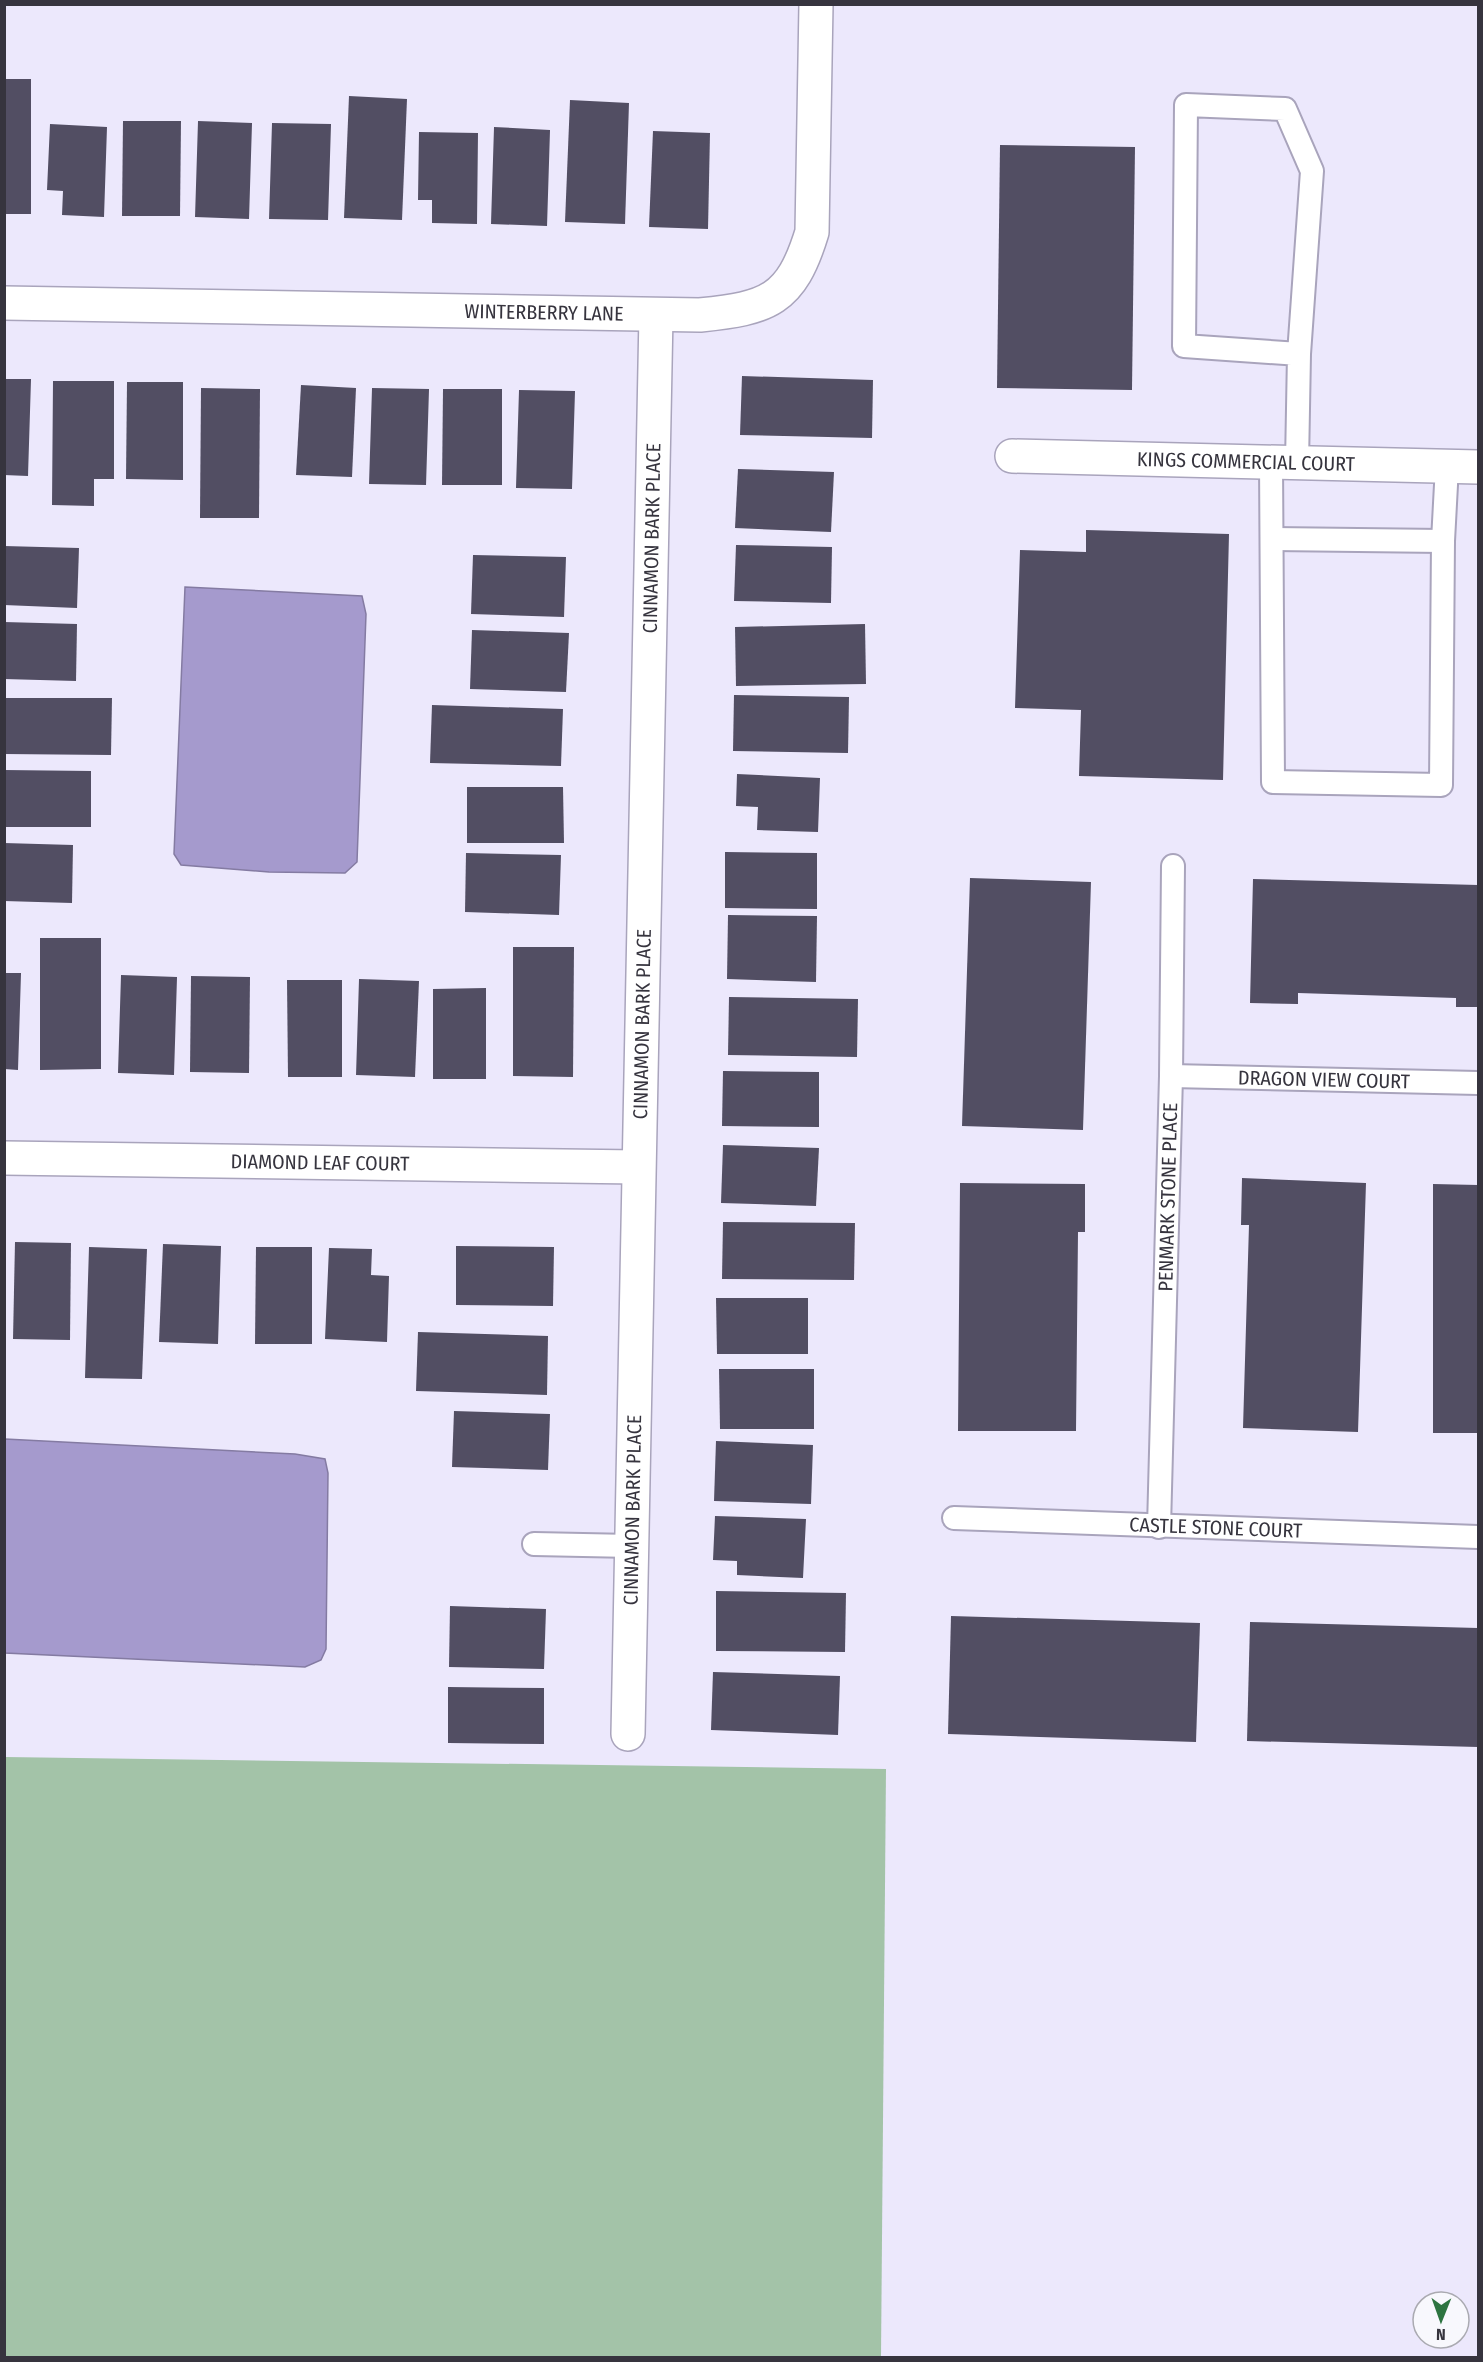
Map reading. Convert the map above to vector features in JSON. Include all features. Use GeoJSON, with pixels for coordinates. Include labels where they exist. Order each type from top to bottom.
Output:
{"type":"FeatureCollection","features":[{"type":"Feature","properties":{"kind":"street","name":"WINTERBERRY LANE"},"geometry":{"type":"LineString","coordinates":[[4,303],[656,315],[700,315],[750,308],[766,302],[787,287],[802,265],[812,232],[816,4]]}},
{"type":"Feature","properties":{"kind":"street","name":"CINNAMON BARK PLACE"},"geometry":{"type":"LineString","coordinates":[[628,1734],[656,315]]}},
{"type":"Feature","properties":{"kind":"street","name":"KINGS COMMERCIAL COURT"},"geometry":{"type":"LineString","coordinates":[[1012,456],[1479,467]]}},
{"type":"Feature","properties":{"kind":"street","name":"DIAMOND LEAF COURT"},"geometry":{"type":"LineString","coordinates":[[4,1158],[638,1167]]}},
{"type":"Feature","properties":{"kind":"lane"},"geometry":{"type":"LineString","coordinates":[[1299,354],[1184,346],[1186,105],[1286,109],[1312,171],[1299,354],[1273,539],[1273,782],[1441,785],[1443,541],[1447,466]]}},
{"type":"Feature","properties":{"kind":"lane"},"geometry":{"type":"LineString","coordinates":[[1273,539],[1443,541]]}},
{"type":"Feature","properties":{"kind":"lane","name":"PENMARK STONE PLACE"},"geometry":{"type":"LineString","coordinates":[[1159,1527],[1171,1076],[1173,867]]}},
{"type":"Feature","properties":{"kind":"lane","name":"DRAGON VIEW COURT"},"geometry":{"type":"LineString","coordinates":[[1171,1076],[1479,1083]]}},
{"type":"Feature","properties":{"kind":"lane","name":"CASTLE STONE COURT"},"geometry":{"type":"LineString","coordinates":[[954,1518],[1479,1537]]}},
{"type":"Feature","properties":{"kind":"lane"},"geometry":{"type":"LineString","coordinates":[[534,1544],[632,1546]]}},
{"type":"Feature","properties":{"kind":"green space"},"geometry":{"type":"Polygon","coordinates":[[[5,1757],[886,1769],[881,2357],[5,2357],[5,1757]]]}},
{"type":"Feature","properties":{"kind":"shaded area"},"geometry":{"type":"Polygon","coordinates":[[[185,587],[362,596],[366,614],[357,862],[345,873],[269,872],[181,865],[174,854],[185,587]]]}},
{"type":"Feature","properties":{"kind":"shaded area"},"geometry":{"type":"Polygon","coordinates":[[[5,1439],[295,1454],[325,1459],[328,1473],[326,1649],[321,1660],[305,1667],[5,1653],[5,1439]]]}},
{"type":"Feature","properties":{"kind":"building"},"geometry":{"type":"Polygon","coordinates":[[[4,79],[31,79],[31,214],[4,214],[4,79]]]}},
{"type":"Feature","properties":{"kind":"building"},"geometry":{"type":"Polygon","coordinates":[[[349,96],[407,99],[402,220],[344,218],[349,96]]]}},
{"type":"Feature","properties":{"kind":"building"},"geometry":{"type":"Polygon","coordinates":[[[570,100],[629,103],[625,224],[565,222],[570,100]]]}},
{"type":"Feature","properties":{"kind":"building"},"geometry":{"type":"Polygon","coordinates":[[[123,121],[181,121],[180,216],[122,216],[123,121]]]}},
{"type":"Feature","properties":{"kind":"building"},"geometry":{"type":"Polygon","coordinates":[[[198,121],[252,123],[249,219],[195,217],[198,121]]]}},
{"type":"Feature","properties":{"kind":"building"},"geometry":{"type":"Polygon","coordinates":[[[272,123],[331,124],[328,220],[269,219],[272,123]]]}},
{"type":"Feature","properties":{"kind":"building"},"geometry":{"type":"Polygon","coordinates":[[[50,124],[107,127],[104,217],[62,215],[63,191],[47,190],[50,124]]]}},
{"type":"Feature","properties":{"kind":"building"},"geometry":{"type":"Polygon","coordinates":[[[494,127],[550,130],[547,226],[491,224],[494,127]]]}},
{"type":"Feature","properties":{"kind":"building"},"geometry":{"type":"Polygon","coordinates":[[[653,131],[710,133],[708,229],[649,227],[653,131]]]}},
{"type":"Feature","properties":{"kind":"building"},"geometry":{"type":"Polygon","coordinates":[[[419,132],[478,133],[477,224],[432,223],[432,200],[418,200],[419,132]]]}},
{"type":"Feature","properties":{"kind":"building"},"geometry":{"type":"Polygon","coordinates":[[[1000,145],[1135,147],[1132,390],[997,388],[1000,145]]]}},
{"type":"Feature","properties":{"kind":"building"},"geometry":{"type":"Polygon","coordinates":[[[742,376],[873,380],[872,438],[740,435],[742,376]]]}},
{"type":"Feature","properties":{"kind":"building"},"geometry":{"type":"Polygon","coordinates":[[[4,379],[31,379],[28,476],[4,475],[4,379]]]}},
{"type":"Feature","properties":{"kind":"building"},"geometry":{"type":"Polygon","coordinates":[[[53,381],[114,381],[114,479],[94,479],[94,506],[52,505],[53,381]]]}},
{"type":"Feature","properties":{"kind":"building"},"geometry":{"type":"Polygon","coordinates":[[[127,382],[183,382],[183,480],[126,479],[127,382]]]}},
{"type":"Feature","properties":{"kind":"building"},"geometry":{"type":"Polygon","coordinates":[[[301,385],[356,388],[352,477],[296,475],[301,385]]]}},
{"type":"Feature","properties":{"kind":"building"},"geometry":{"type":"Polygon","coordinates":[[[201,388],[260,389],[259,518],[200,518],[201,388]]]}},
{"type":"Feature","properties":{"kind":"building"},"geometry":{"type":"Polygon","coordinates":[[[372,388],[429,389],[426,485],[369,484],[372,388]]]}},
{"type":"Feature","properties":{"kind":"building"},"geometry":{"type":"Polygon","coordinates":[[[443,389],[502,389],[502,485],[442,485],[443,389]]]}},
{"type":"Feature","properties":{"kind":"building"},"geometry":{"type":"Polygon","coordinates":[[[519,390],[575,391],[572,489],[516,488],[519,390]]]}},
{"type":"Feature","properties":{"kind":"building"},"geometry":{"type":"Polygon","coordinates":[[[738,469],[834,472],[831,532],[735,528],[738,469]]]}},
{"type":"Feature","properties":{"kind":"building"},"geometry":{"type":"Polygon","coordinates":[[[1086,530],[1229,534],[1223,780],[1079,776],[1081,710],[1015,708],[1020,550],[1086,552],[1086,530]]]}},
{"type":"Feature","properties":{"kind":"building"},"geometry":{"type":"Polygon","coordinates":[[[736,545],[832,547],[831,603],[734,601],[736,545]]]}},
{"type":"Feature","properties":{"kind":"building"},"geometry":{"type":"Polygon","coordinates":[[[4,546],[79,548],[77,608],[4,605],[4,546]]]}},
{"type":"Feature","properties":{"kind":"building"},"geometry":{"type":"Polygon","coordinates":[[[473,555],[566,557],[564,617],[471,614],[473,555]]]}},
{"type":"Feature","properties":{"kind":"building"},"geometry":{"type":"Polygon","coordinates":[[[4,622],[77,624],[76,681],[4,679],[4,622]]]}},
{"type":"Feature","properties":{"kind":"building"},"geometry":{"type":"Polygon","coordinates":[[[865,624],[866,684],[736,686],[735,627],[865,624]]]}},
{"type":"Feature","properties":{"kind":"building"},"geometry":{"type":"Polygon","coordinates":[[[472,630],[569,633],[566,692],[470,689],[472,630]]]}},
{"type":"Feature","properties":{"kind":"building"},"geometry":{"type":"Polygon","coordinates":[[[734,695],[849,697],[848,753],[733,751],[734,695]]]}},
{"type":"Feature","properties":{"kind":"building"},"geometry":{"type":"Polygon","coordinates":[[[4,698],[112,698],[111,755],[4,754],[4,698]]]}},
{"type":"Feature","properties":{"kind":"building"},"geometry":{"type":"Polygon","coordinates":[[[432,705],[563,709],[561,766],[430,763],[432,705]]]}},
{"type":"Feature","properties":{"kind":"building"},"geometry":{"type":"Polygon","coordinates":[[[4,770],[91,771],[91,827],[4,827],[4,770]]]}},
{"type":"Feature","properties":{"kind":"building"},"geometry":{"type":"Polygon","coordinates":[[[737,774],[820,778],[818,832],[757,830],[758,807],[736,806],[737,774]]]}},
{"type":"Feature","properties":{"kind":"building"},"geometry":{"type":"Polygon","coordinates":[[[467,787],[563,787],[564,843],[467,843],[467,787]]]}},
{"type":"Feature","properties":{"kind":"building"},"geometry":{"type":"Polygon","coordinates":[[[4,843],[73,845],[72,903],[4,901],[4,843]]]}},
{"type":"Feature","properties":{"kind":"building"},"geometry":{"type":"Polygon","coordinates":[[[725,852],[817,853],[817,909],[725,908],[725,852]]]}},
{"type":"Feature","properties":{"kind":"building"},"geometry":{"type":"Polygon","coordinates":[[[466,853],[561,855],[559,915],[465,912],[466,853]]]}},
{"type":"Feature","properties":{"kind":"building"},"geometry":{"type":"Polygon","coordinates":[[[970,878],[1091,882],[1083,1130],[962,1126],[970,878]]]}},
{"type":"Feature","properties":{"kind":"building"},"geometry":{"type":"Polygon","coordinates":[[[1253,879],[1478,885],[1478,1007],[1456,1007],[1456,998],[1298,993],[1298,1004],[1250,1003],[1253,879]]]}},
{"type":"Feature","properties":{"kind":"building"},"geometry":{"type":"Polygon","coordinates":[[[728,915],[817,916],[816,982],[727,979],[728,915]]]}},
{"type":"Feature","properties":{"kind":"building"},"geometry":{"type":"Polygon","coordinates":[[[40,938],[101,938],[101,1069],[40,1070],[40,938]]]}},
{"type":"Feature","properties":{"kind":"building"},"geometry":{"type":"Polygon","coordinates":[[[513,947],[574,947],[573,1077],[513,1076],[513,947]]]}},
{"type":"Feature","properties":{"kind":"building"},"geometry":{"type":"Polygon","coordinates":[[[4,973],[21,973],[18,1070],[4,1069],[4,973]]]}},
{"type":"Feature","properties":{"kind":"building"},"geometry":{"type":"Polygon","coordinates":[[[121,975],[177,977],[174,1075],[118,1073],[121,975]]]}},
{"type":"Feature","properties":{"kind":"building"},"geometry":{"type":"Polygon","coordinates":[[[191,976],[250,977],[249,1073],[190,1072],[191,976]]]}},
{"type":"Feature","properties":{"kind":"building"},"geometry":{"type":"Polygon","coordinates":[[[359,979],[419,981],[415,1077],[356,1075],[359,979]]]}},
{"type":"Feature","properties":{"kind":"building"},"geometry":{"type":"Polygon","coordinates":[[[287,980],[342,980],[342,1077],[288,1077],[287,980]]]}},
{"type":"Feature","properties":{"kind":"building"},"geometry":{"type":"Polygon","coordinates":[[[486,988],[486,1079],[433,1079],[433,989],[486,988]]]}},
{"type":"Feature","properties":{"kind":"building"},"geometry":{"type":"Polygon","coordinates":[[[729,997],[858,999],[857,1057],[728,1055],[729,997]]]}},
{"type":"Feature","properties":{"kind":"building"},"geometry":{"type":"Polygon","coordinates":[[[723,1071],[819,1072],[819,1127],[722,1126],[723,1071]]]}},
{"type":"Feature","properties":{"kind":"building"},"geometry":{"type":"Polygon","coordinates":[[[723,1145],[819,1148],[816,1206],[721,1203],[723,1145]]]}},
{"type":"Feature","properties":{"kind":"building"},"geometry":{"type":"Polygon","coordinates":[[[1242,1178],[1366,1183],[1358,1432],[1243,1428],[1249,1225],[1241,1225],[1242,1178]]]}},
{"type":"Feature","properties":{"kind":"building"},"geometry":{"type":"Polygon","coordinates":[[[960,1183],[1085,1184],[1085,1232],[1078,1232],[1076,1431],[958,1431],[960,1183]]]}},
{"type":"Feature","properties":{"kind":"building"},"geometry":{"type":"Polygon","coordinates":[[[1433,1184],[1478,1185],[1478,1433],[1433,1433],[1433,1184]]]}},
{"type":"Feature","properties":{"kind":"building"},"geometry":{"type":"Polygon","coordinates":[[[723,1222],[855,1223],[854,1280],[722,1279],[723,1222]]]}},
{"type":"Feature","properties":{"kind":"building"},"geometry":{"type":"Polygon","coordinates":[[[15,1242],[71,1243],[70,1340],[13,1339],[15,1242]]]}},
{"type":"Feature","properties":{"kind":"building"},"geometry":{"type":"Polygon","coordinates":[[[163,1244],[221,1246],[218,1344],[159,1342],[163,1244]]]}},
{"type":"Feature","properties":{"kind":"building"},"geometry":{"type":"Polygon","coordinates":[[[456,1246],[554,1247],[553,1306],[456,1305],[456,1246]]]}},
{"type":"Feature","properties":{"kind":"building"},"geometry":{"type":"Polygon","coordinates":[[[89,1247],[147,1249],[142,1379],[85,1378],[89,1247]]]}},
{"type":"Feature","properties":{"kind":"building"},"geometry":{"type":"Polygon","coordinates":[[[256,1247],[312,1247],[312,1344],[255,1344],[256,1247]]]}},
{"type":"Feature","properties":{"kind":"building"},"geometry":{"type":"Polygon","coordinates":[[[329,1248],[372,1249],[371,1275],[389,1276],[387,1342],[325,1339],[329,1248]]]}},
{"type":"Feature","properties":{"kind":"building"},"geometry":{"type":"Polygon","coordinates":[[[716,1298],[808,1298],[808,1354],[717,1354],[716,1298]]]}},
{"type":"Feature","properties":{"kind":"building"},"geometry":{"type":"Polygon","coordinates":[[[418,1332],[548,1336],[547,1395],[416,1391],[418,1332]]]}},
{"type":"Feature","properties":{"kind":"building"},"geometry":{"type":"Polygon","coordinates":[[[719,1369],[814,1369],[814,1429],[720,1429],[719,1369]]]}},
{"type":"Feature","properties":{"kind":"building"},"geometry":{"type":"Polygon","coordinates":[[[454,1411],[550,1414],[548,1470],[452,1467],[454,1411]]]}},
{"type":"Feature","properties":{"kind":"building"},"geometry":{"type":"Polygon","coordinates":[[[716,1441],[813,1445],[811,1504],[714,1501],[716,1441]]]}},
{"type":"Feature","properties":{"kind":"building"},"geometry":{"type":"Polygon","coordinates":[[[715,1516],[806,1519],[803,1578],[737,1575],[737,1561],[713,1560],[715,1516]]]}},
{"type":"Feature","properties":{"kind":"building"},"geometry":{"type":"Polygon","coordinates":[[[716,1591],[846,1593],[845,1652],[716,1651],[716,1591]]]}},
{"type":"Feature","properties":{"kind":"building"},"geometry":{"type":"Polygon","coordinates":[[[450,1606],[546,1609],[544,1669],[449,1667],[450,1606]]]}},
{"type":"Feature","properties":{"kind":"building"},"geometry":{"type":"Polygon","coordinates":[[[951,1616],[1200,1623],[1196,1742],[948,1734],[951,1616]]]}},
{"type":"Feature","properties":{"kind":"building"},"geometry":{"type":"Polygon","coordinates":[[[1250,1622],[1478,1628],[1478,1747],[1247,1741],[1250,1622]]]}},
{"type":"Feature","properties":{"kind":"building"},"geometry":{"type":"Polygon","coordinates":[[[713,1672],[840,1676],[838,1735],[711,1730],[713,1672]]]}},
{"type":"Feature","properties":{"kind":"building"},"geometry":{"type":"Polygon","coordinates":[[[448,1687],[544,1688],[544,1744],[448,1743],[448,1687]]]}}]}
